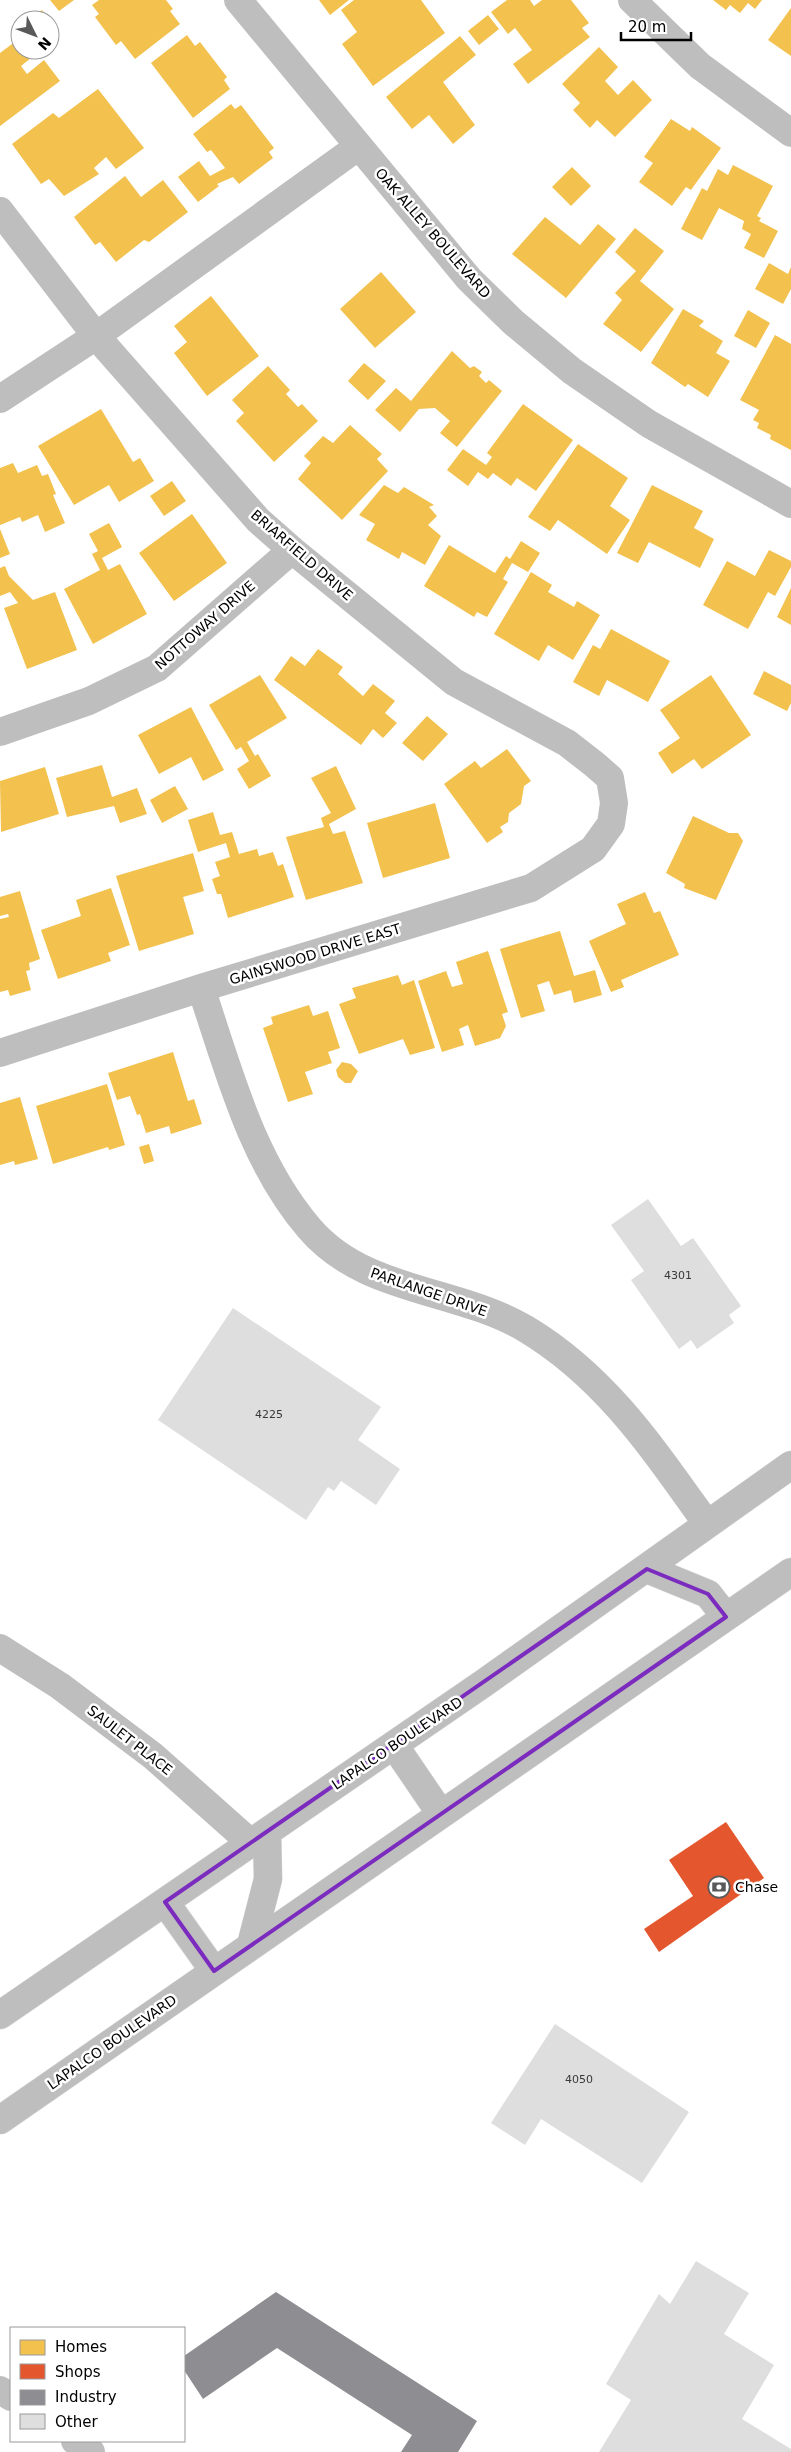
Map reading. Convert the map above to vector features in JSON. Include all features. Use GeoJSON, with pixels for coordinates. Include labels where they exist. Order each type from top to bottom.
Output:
{"type":"FeatureCollection","features":[{"type":"Feature","properties":{"kind":"street","name":"OAK ALLEY BOULEVARD"},"geometry":{"type":"LineString","coordinates":[[238,0],[469,279],[520,328],[572,371],[649,424],[791,504]]}},
{"type":"Feature","properties":{"kind":"street"},"geometry":{"type":"LineString","coordinates":[[632,0],[700,66],[791,133]]}},
{"type":"Feature","properties":{"kind":"street"},"geometry":{"type":"LineString","coordinates":[[0,399],[96,336],[359,146]]}},
{"type":"Feature","properties":{"kind":"street","name":"BRIARFIELD DRIVE"},"geometry":{"type":"LineString","coordinates":[[0,211],[96,336],[258,520],[454,682],[567,743],[594,764],[610,778],[614,803],[611,824]]}},
{"type":"Feature","properties":{"kind":"street","name":"NOTTOWAY DRIVE"},"geometry":{"type":"LineString","coordinates":[[0,732],[90,701],[157,668],[292,550]]}},
{"type":"Feature","properties":{"kind":"street","name":"GAINSWOOD DRIVE EAST"},"geometry":{"type":"LineString","coordinates":[[0,1053],[201,988],[531,888],[593,849],[611,824]]}},
{"type":"Feature","properties":{"kind":"street","name":"PARLANGE DRIVE"},"geometry":{"type":"LineString","coordinates":[[201,988],[244,1117],[277,1185],[310,1229],[333,1251],[366,1270],[405,1286],[478,1308],[525,1328],[570,1360],[611,1396],[651,1445],[707,1524]]}},
{"type":"Feature","properties":{"kind":"street","name":"LAPALCO BOULEVARD"},"geometry":{"type":"LineString","coordinates":[[0,2015],[394,1745],[647,1569],[791,1465]]}},
{"type":"Feature","properties":{"kind":"street"},"geometry":{"type":"LineString","coordinates":[[647,1569],[708,1594],[726,1617]]}},
{"type":"Feature","properties":{"kind":"street","name":"LAPALCO BOULEVARD"},"geometry":{"type":"LineString","coordinates":[[0,2120],[791,1572]]}},
{"type":"Feature","properties":{"kind":"street","name":"SAULET PLACE"},"geometry":{"type":"LineString","coordinates":[[0,1648],[60,1686],[259,1838]]}},
{"type":"Feature","properties":{"kind":"street"},"geometry":{"type":"LineString","coordinates":[[394,1745],[441,1814]]}},
{"type":"Feature","properties":{"kind":"street"},"geometry":{"type":"LineString","coordinates":[[251,1945],[268,1879],[259,1838]]}},
{"type":"Feature","properties":{"kind":"street"},"geometry":{"type":"LineString","coordinates":[[165,1902],[214,1970]]}},
{"type":"Feature","properties":{"kind":"street"},"geometry":{"type":"LineString","coordinates":[[76,2442],[91,2452]]}},
{"type":"Feature","properties":{"kind":"highlighted area"},"geometry":{"type":"Polygon","coordinates":[[[647,1569],[708,1594],[726,1617],[214,1971],[165,1902],[647,1569]]]}},
{"type":"Feature","properties":{"kind":"building: Homes"},"geometry":{"type":"Polygon","coordinates":[[[50,0],[74,0],[60,10],[50,0]]]}},
{"type":"Feature","properties":{"kind":"building: Homes"},"geometry":{"type":"Polygon","coordinates":[[[99,0],[166,0],[173,9],[170,11],[180,24],[135,59],[121,41],[116,45],[95,17],[99,14],[92,5],[99,0]]]}},
{"type":"Feature","properties":{"kind":"building: Homes"},"geometry":{"type":"Polygon","coordinates":[[[319,0],[349,0],[330,15],[319,0]]]}},
{"type":"Feature","properties":{"kind":"building: Homes"},"geometry":{"type":"Polygon","coordinates":[[[354,0],[421,0],[445,33],[373,86],[342,44],[357,32],[341,10],[354,0]]]}},
{"type":"Feature","properties":{"kind":"building: Homes"},"geometry":{"type":"Polygon","coordinates":[[[507,0],[530,0],[534,6],[542,0],[571,0],[589,23],[582,28],[590,37],[528,84],[513,64],[532,50],[515,28],[508,34],[491,12],[507,0]]]}},
{"type":"Feature","properties":{"kind":"building: Homes"},"geometry":{"type":"Polygon","coordinates":[[[713,0],[762,0],[755,9],[748,3],[740,13],[730,5],[726,10],[713,0]]]}},
{"type":"Feature","properties":{"kind":"building: Homes"},"geometry":{"type":"Polygon","coordinates":[[[791,8],[791,56],[768,40],[791,8]]]}},
{"type":"Feature","properties":{"kind":"building: Homes"},"geometry":{"type":"Polygon","coordinates":[[[488,15],[499,29],[479,45],[468,31],[488,15]]]}},
{"type":"Feature","properties":{"kind":"building: Homes"},"geometry":{"type":"Polygon","coordinates":[[[187,35],[195,46],[200,42],[227,77],[224,80],[230,89],[193,118],[151,63],[187,35]]]}},
{"type":"Feature","properties":{"kind":"building: Homes"},"geometry":{"type":"Polygon","coordinates":[[[460,36],[476,55],[443,82],[475,125],[453,144],[429,115],[412,129],[386,97],[460,36]]]}},
{"type":"Feature","properties":{"kind":"building: Homes"},"geometry":{"type":"Polygon","coordinates":[[[10,46],[10,60],[28,60],[21,66],[27,74],[44,60],[60,81],[0,126],[0,53],[10,46]]]}},
{"type":"Feature","properties":{"kind":"building: Homes"},"geometry":{"type":"Polygon","coordinates":[[[599,47],[618,67],[605,81],[618,95],[633,80],[652,100],[615,137],[597,120],[590,128],[573,110],[580,103],[562,84],[599,47]]]}},
{"type":"Feature","properties":{"kind":"building: Homes"},"geometry":{"type":"Polygon","coordinates":[[[98,89],[144,148],[116,169],[106,157],[94,168],[99,174],[64,196],[49,179],[41,184],[12,144],[53,113],[59,118],[98,89]]]}},
{"type":"Feature","properties":{"kind":"building: Homes"},"geometry":{"type":"Polygon","coordinates":[[[231,104],[235,109],[241,105],[274,148],[269,152],[273,158],[239,184],[233,177],[217,184],[219,186],[198,202],[178,177],[199,161],[210,176],[225,168],[211,150],[207,152],[193,134],[231,104]]]}},
{"type":"Feature","properties":{"kind":"building: Homes"},"geometry":{"type":"Polygon","coordinates":[[[671,119],[690,131],[692,127],[721,148],[691,190],[686,187],[672,206],[639,182],[653,163],[644,157],[671,119]]]}},
{"type":"Feature","properties":{"kind":"building: Homes"},"geometry":{"type":"Polygon","coordinates":[[[733,165],[773,186],[757,216],[761,218],[759,221],[778,231],[764,258],[744,248],[751,234],[742,229],[744,221],[719,208],[702,240],[681,229],[702,188],[707,191],[718,169],[728,175],[733,165]]]}},
{"type":"Feature","properties":{"kind":"building: Homes"},"geometry":{"type":"Polygon","coordinates":[[[572,167],[591,186],[571,206],[552,187],[572,167]]]}},
{"type":"Feature","properties":{"kind":"building: Homes"},"geometry":{"type":"Polygon","coordinates":[[[125,176],[141,197],[163,180],[188,212],[149,242],[144,240],[116,262],[100,242],[95,245],[74,217],[125,176]]]}},
{"type":"Feature","properties":{"kind":"building: Homes"},"geometry":{"type":"Polygon","coordinates":[[[545,217],[580,245],[598,224],[616,239],[566,298],[512,254],[545,217]]]}},
{"type":"Feature","properties":{"kind":"building: Homes"},"geometry":{"type":"Polygon","coordinates":[[[635,228],[664,251],[640,281],[674,309],[641,352],[603,324],[622,300],[615,293],[636,271],[615,252],[635,228]]]}},
{"type":"Feature","properties":{"kind":"building: Homes"},"geometry":{"type":"Polygon","coordinates":[[[769,263],[788,274],[791,267],[791,289],[783,304],[755,289],[769,263]]]}},
{"type":"Feature","properties":{"kind":"building: Homes"},"geometry":{"type":"Polygon","coordinates":[[[381,272],[416,312],[375,348],[340,309],[381,272]]]}},
{"type":"Feature","properties":{"kind":"building: Homes"},"geometry":{"type":"Polygon","coordinates":[[[211,296],[259,356],[207,396],[174,353],[187,342],[174,326],[211,296]]]}},
{"type":"Feature","properties":{"kind":"building: Homes"},"geometry":{"type":"Polygon","coordinates":[[[683,309],[704,321],[699,326],[723,341],[716,353],[730,361],[708,397],[688,384],[685,387],[651,363],[683,309]]]}},
{"type":"Feature","properties":{"kind":"building: Homes"},"geometry":{"type":"Polygon","coordinates":[[[748,310],[770,323],[756,348],[734,336],[748,310]]]}},
{"type":"Feature","properties":{"kind":"building: Homes"},"geometry":{"type":"Polygon","coordinates":[[[775,335],[791,344],[791,450],[770,439],[771,435],[757,428],[759,423],[753,420],[759,410],[740,400],[775,335]]]}},
{"type":"Feature","properties":{"kind":"building: Homes"},"geometry":{"type":"Polygon","coordinates":[[[452,351],[470,368],[474,366],[482,372],[479,376],[486,383],[489,380],[502,391],[457,447],[440,433],[450,421],[435,408],[419,409],[400,432],[375,410],[396,388],[411,401],[452,351]]]}},
{"type":"Feature","properties":{"kind":"building: Homes"},"geometry":{"type":"Polygon","coordinates":[[[364,363],[386,381],[368,400],[348,381],[364,363]]]}},
{"type":"Feature","properties":{"kind":"building: Homes"},"geometry":{"type":"Polygon","coordinates":[[[268,366],[290,390],[286,394],[298,407],[302,404],[318,421],[274,462],[236,421],[244,413],[232,400],[268,366]]]}},
{"type":"Feature","properties":{"kind":"building: Homes"},"geometry":{"type":"Polygon","coordinates":[[[523,404],[573,440],[536,491],[517,478],[511,486],[493,473],[488,479],[478,472],[468,486],[447,470],[463,449],[486,465],[492,457],[487,453],[523,404]]]}},
{"type":"Feature","properties":{"kind":"building: Homes"},"geometry":{"type":"Polygon","coordinates":[[[101,409],[133,462],[140,458],[154,481],[119,502],[109,485],[74,505],[38,446],[101,409]]]}},
{"type":"Feature","properties":{"kind":"building: Homes"},"geometry":{"type":"Polygon","coordinates":[[[350,425],[382,454],[377,459],[388,471],[342,520],[298,479],[311,463],[304,456],[323,436],[333,443],[350,425]]]}},
{"type":"Feature","properties":{"kind":"building: Homes"},"geometry":{"type":"Polygon","coordinates":[[[578,444],[628,478],[610,506],[630,520],[607,554],[558,520],[550,531],[528,517],[578,444]]]}},
{"type":"Feature","properties":{"kind":"building: Homes"},"geometry":{"type":"Polygon","coordinates":[[[13,463],[18,473],[37,465],[42,476],[48,474],[56,494],[53,495],[65,523],[45,532],[38,515],[22,522],[20,517],[0,525],[0,468],[13,463]]]}},
{"type":"Feature","properties":{"kind":"building: Homes"},"geometry":{"type":"Polygon","coordinates":[[[172,481],[186,501],[164,516],[150,496],[172,481]]]}},
{"type":"Feature","properties":{"kind":"building: Homes"},"geometry":{"type":"Polygon","coordinates":[[[384,485],[398,493],[404,487],[434,505],[429,507],[437,516],[428,525],[441,536],[425,565],[402,552],[399,559],[366,540],[375,524],[359,515],[384,485]]]}},
{"type":"Feature","properties":{"kind":"building: Homes"},"geometry":{"type":"Polygon","coordinates":[[[652,485],[703,511],[694,528],[714,539],[700,568],[649,542],[638,563],[617,553],[652,485]]]}},
{"type":"Feature","properties":{"kind":"building: Homes"},"geometry":{"type":"Polygon","coordinates":[[[192,514],[227,563],[174,601],[139,553],[192,514]]]}},
{"type":"Feature","properties":{"kind":"building: Homes"},"geometry":{"type":"Polygon","coordinates":[[[109,523],[122,547],[102,558],[108,570],[120,564],[147,614],[93,644],[64,589],[100,570],[92,554],[98,551],[89,534],[109,523]]]}},
{"type":"Feature","properties":{"kind":"building: Homes"},"geometry":{"type":"Polygon","coordinates":[[[0,529],[10,554],[0,558],[0,529]]]}},
{"type":"Feature","properties":{"kind":"building: Homes"},"geometry":{"type":"Polygon","coordinates":[[[521,541],[540,553],[528,572],[512,563],[503,579],[508,582],[487,617],[477,612],[474,617],[424,586],[449,545],[495,573],[506,556],[510,559],[521,541]]]}},
{"type":"Feature","properties":{"kind":"building: Homes"},"geometry":{"type":"Polygon","coordinates":[[[769,550],[791,561],[791,567],[775,596],[768,592],[748,629],[703,605],[727,561],[755,576],[769,550]]]}},
{"type":"Feature","properties":{"kind":"building: Homes"},"geometry":{"type":"Polygon","coordinates":[[[5,566],[9,576],[33,600],[55,592],[77,650],[27,669],[4,608],[18,603],[10,592],[0,596],[0,568],[5,566]]]}},
{"type":"Feature","properties":{"kind":"building: Homes"},"geometry":{"type":"Polygon","coordinates":[[[531,572],[552,585],[548,592],[574,607],[577,601],[600,615],[573,660],[548,645],[539,661],[494,634],[531,572]]]}},
{"type":"Feature","properties":{"kind":"building: Homes"},"geometry":{"type":"Polygon","coordinates":[[[791,588],[791,625],[777,617],[791,588]]]}},
{"type":"Feature","properties":{"kind":"building: Homes"},"geometry":{"type":"Polygon","coordinates":[[[611,629],[670,661],[648,702],[607,680],[599,696],[573,682],[593,645],[600,649],[611,629]]]}},
{"type":"Feature","properties":{"kind":"building: Homes"},"geometry":{"type":"Polygon","coordinates":[[[318,649],[343,667],[338,674],[363,696],[373,684],[395,701],[385,713],[397,723],[383,738],[373,729],[361,745],[274,680],[291,656],[305,666],[318,649]]]}},
{"type":"Feature","properties":{"kind":"building: Homes"},"geometry":{"type":"Polygon","coordinates":[[[764,671],[791,685],[791,703],[787,711],[753,694],[764,671]]]}},
{"type":"Feature","properties":{"kind":"building: Homes"},"geometry":{"type":"Polygon","coordinates":[[[260,675],[287,718],[247,742],[255,756],[258,754],[271,776],[249,789],[237,769],[249,761],[241,747],[236,750],[209,705],[260,675]]]}},
{"type":"Feature","properties":{"kind":"building: Homes"},"geometry":{"type":"Polygon","coordinates":[[[711,675],[751,735],[702,769],[694,759],[672,774],[658,753],[680,738],[660,710],[711,675]]]}},
{"type":"Feature","properties":{"kind":"building: Homes"},"geometry":{"type":"Polygon","coordinates":[[[191,707],[224,770],[203,781],[191,757],[159,774],[138,735],[191,707]]]}},
{"type":"Feature","properties":{"kind":"building: Homes"},"geometry":{"type":"Polygon","coordinates":[[[427,716],[448,734],[423,761],[402,743],[427,716]]]}},
{"type":"Feature","properties":{"kind":"building: Homes"},"geometry":{"type":"Polygon","coordinates":[[[507,749],[531,781],[524,786],[521,804],[509,813],[508,822],[500,827],[503,832],[487,843],[444,784],[475,761],[481,768],[507,749]]]}},
{"type":"Feature","properties":{"kind":"building: Homes"},"geometry":{"type":"Polygon","coordinates":[[[102,765],[112,797],[137,788],[147,814],[120,823],[114,806],[67,817],[56,778],[102,765]]]}},
{"type":"Feature","properties":{"kind":"building: Homes"},"geometry":{"type":"Polygon","coordinates":[[[336,766],[356,809],[329,824],[333,834],[345,831],[363,883],[306,900],[286,837],[324,827],[321,818],[331,813],[311,778],[336,766]]]}},
{"type":"Feature","properties":{"kind":"building: Homes"},"geometry":{"type":"Polygon","coordinates":[[[45,767],[59,814],[1,832],[0,781],[45,767]]]}},
{"type":"Feature","properties":{"kind":"building: Homes"},"geometry":{"type":"Polygon","coordinates":[[[175,786],[188,809],[162,823],[150,800],[175,786]]]}},
{"type":"Feature","properties":{"kind":"building: Homes"},"geometry":{"type":"Polygon","coordinates":[[[435,803],[450,858],[383,878],[367,823],[435,803]]]}},
{"type":"Feature","properties":{"kind":"building: Homes"},"geometry":{"type":"Polygon","coordinates":[[[213,812],[220,835],[232,832],[239,854],[257,849],[259,856],[273,852],[278,866],[283,864],[294,897],[228,918],[221,894],[217,894],[212,879],[220,876],[215,862],[230,857],[226,843],[198,852],[188,820],[213,812]]]}},
{"type":"Feature","properties":{"kind":"building: Homes"},"geometry":{"type":"Polygon","coordinates":[[[693,816],[729,833],[738,833],[743,841],[716,900],[684,888],[685,884],[666,873],[693,816]]]}},
{"type":"Feature","properties":{"kind":"building: Homes"},"geometry":{"type":"Polygon","coordinates":[[[193,853],[204,891],[183,897],[194,934],[139,951],[116,876],[193,853]]]}},
{"type":"Feature","properties":{"kind":"building: Homes"},"geometry":{"type":"Polygon","coordinates":[[[111,888],[130,945],[108,953],[111,961],[58,979],[41,930],[81,916],[76,900],[111,888]]]}},
{"type":"Feature","properties":{"kind":"building: Homes"},"geometry":{"type":"Polygon","coordinates":[[[20,891],[40,959],[29,963],[30,970],[26,971],[31,990],[10,996],[8,990],[0,992],[0,919],[9,917],[8,914],[0,916],[0,897],[20,891]]]}},
{"type":"Feature","properties":{"kind":"building: Homes"},"geometry":{"type":"Polygon","coordinates":[[[645,892],[654,913],[660,911],[679,955],[621,980],[624,987],[611,992],[589,941],[626,924],[617,904],[645,892]]]}},
{"type":"Feature","properties":{"kind":"building: Homes"},"geometry":{"type":"Polygon","coordinates":[[[560,931],[574,976],[595,970],[602,995],[574,1003],[571,990],[554,995],[549,981],[537,985],[545,1011],[521,1018],[500,949],[560,931]]]}},
{"type":"Feature","properties":{"kind":"building: Homes"},"geometry":{"type":"Polygon","coordinates":[[[488,951],[508,1012],[502,1014],[506,1026],[500,1038],[475,1046],[468,1025],[459,1029],[464,1045],[442,1052],[418,981],[446,971],[452,987],[463,984],[456,962],[488,951]]]}},
{"type":"Feature","properties":{"kind":"building: Homes"},"geometry":{"type":"Polygon","coordinates":[[[398,975],[402,985],[414,980],[435,1048],[410,1055],[403,1039],[359,1054],[339,1004],[356,998],[352,988],[398,975]]]}},
{"type":"Feature","properties":{"kind":"building: Homes"},"geometry":{"type":"Polygon","coordinates":[[[309,1005],[313,1016],[328,1011],[340,1048],[328,1052],[332,1063],[305,1072],[313,1094],[288,1102],[263,1028],[273,1024],[271,1017],[309,1005]]]}},
{"type":"Feature","properties":{"kind":"building: Homes"},"geometry":{"type":"Polygon","coordinates":[[[173,1052],[188,1101],[194,1099],[202,1124],[171,1134],[169,1126],[146,1133],[140,1114],[137,1115],[130,1096],[117,1100],[108,1073],[173,1052]]]}},
{"type":"Feature","properties":{"kind":"building: Homes"},"geometry":{"type":"Polygon","coordinates":[[[342,1062],[351,1064],[358,1071],[351,1083],[345,1083],[338,1077],[336,1070],[342,1062]]]}},
{"type":"Feature","properties":{"kind":"building: Homes"},"geometry":{"type":"Polygon","coordinates":[[[107,1084],[125,1145],[109,1150],[108,1147],[53,1164],[36,1106],[107,1084]]]}},
{"type":"Feature","properties":{"kind":"building: Homes"},"geometry":{"type":"Polygon","coordinates":[[[20,1097],[38,1159],[15,1165],[14,1161],[0,1165],[0,1103],[20,1097]]]}},
{"type":"Feature","properties":{"kind":"building: Homes"},"geometry":{"type":"Polygon","coordinates":[[[149,1144],[154,1161],[144,1164],[139,1147],[149,1144]]]}},
{"type":"Feature","properties":{"kind":"building: Shops","name":"Chase"},"geometry":{"type":"Polygon","coordinates":[[[726,1822],[764,1878],[659,1952],[644,1929],[693,1896],[669,1860],[726,1822]]]}},
{"type":"Feature","properties":{"kind":"building: Industry"},"geometry":{"type":"Polygon","coordinates":[[[276,2292],[477,2421],[458,2452],[401,2452],[412,2435],[277,2348],[203,2399],[185,2372],[185,2355],[276,2292]]]}},
{"type":"Feature","properties":{"kind":"building: Other"},"geometry":{"type":"Polygon","coordinates":[[[648,1199],[681,1246],[693,1238],[741,1306],[729,1315],[734,1323],[697,1349],[691,1340],[679,1349],[631,1280],[644,1271],[611,1225],[648,1199]]]}},
{"type":"Feature","properties":{"kind":"building: Other"},"geometry":{"type":"Polygon","coordinates":[[[233,1308],[381,1407],[358,1440],[400,1469],[376,1505],[341,1481],[334,1491],[328,1487],[306,1520],[158,1420],[233,1308]]]}},
{"type":"Feature","properties":{"kind":"building: Other"},"geometry":{"type":"Polygon","coordinates":[[[555,2024],[689,2112],[642,2183],[541,2119],[525,2145],[491,2123],[555,2024]]]}},
{"type":"Feature","properties":{"kind":"building: Other"},"geometry":{"type":"Polygon","coordinates":[[[696,2261],[749,2293],[724,2334],[774,2365],[742,2419],[791,2449],[791,2452],[599,2452],[631,2400],[606,2384],[659,2294],[670,2304],[696,2261]]]}},
{"type":"Feature","properties":{"kind":"place","name":"Chase"},"geometry":{"type":"Point","coordinates":[719,1887]}}]}
